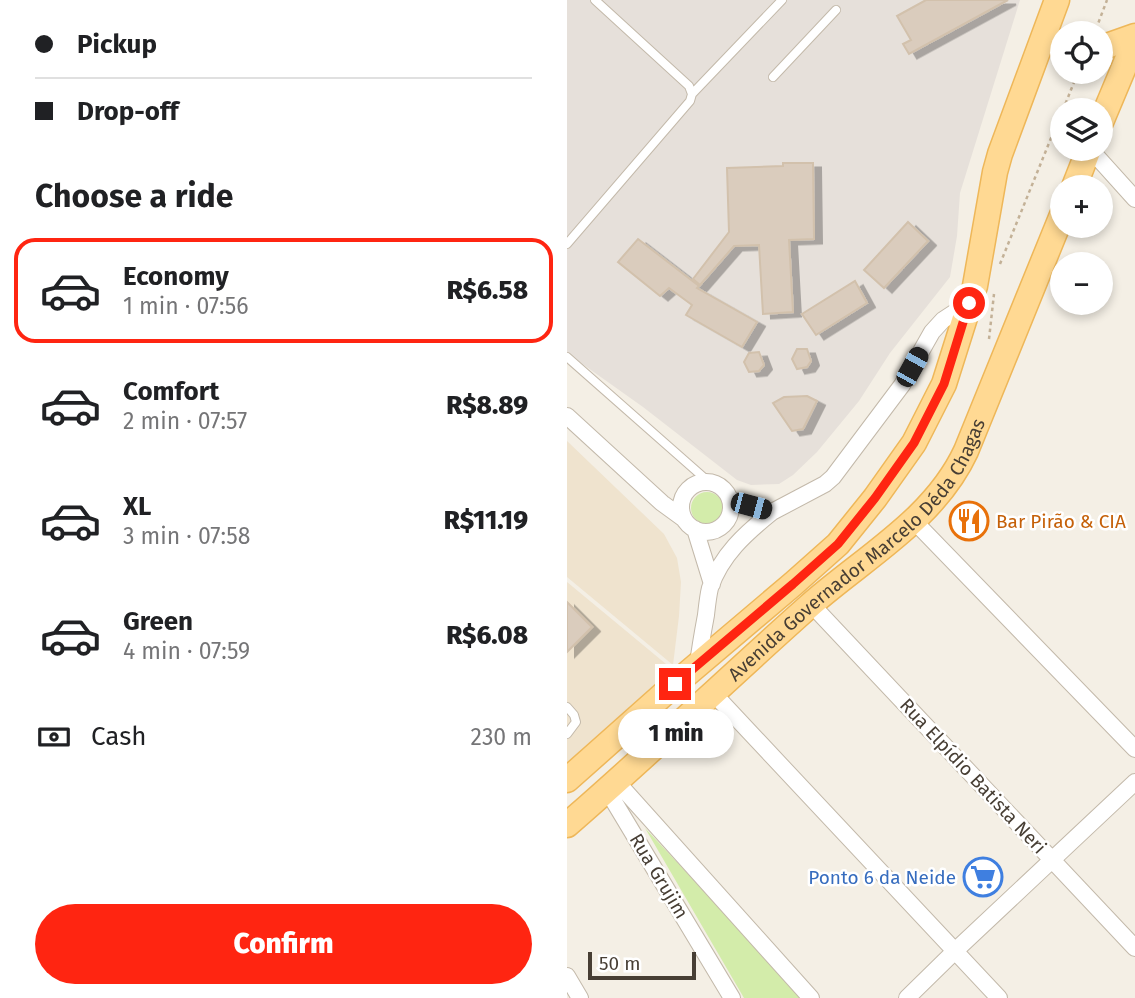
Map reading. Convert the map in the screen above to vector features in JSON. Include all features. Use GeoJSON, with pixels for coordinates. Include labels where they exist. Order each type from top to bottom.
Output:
{"type":"FeatureCollection","features":[{"type":"Feature","properties":{"kind":"main road","name":"Avenida Governador Marcelo Déda Chagas"},"geometry":{"type":"LineString","coordinates":[[567,779],[838,544],[914,443],[944,384],[975,286],[1000,154],[1057,16]]}},
{"type":"Feature","properties":{"kind":"main road"},"geometry":{"type":"LineString","coordinates":[[1113,45],[1135,39]]}},
{"type":"Feature","properties":{"kind":"main road"},"geometry":{"type":"LineString","coordinates":[[1111,98],[1135,39]]}},
{"type":"Feature","properties":{"kind":"main road","name":"Avenida Governador Marcelo Déda Chagas"},"geometry":{"type":"LineString","coordinates":[[567,825],[811,604],[914,521],[950,481],[958,468],[1053,238]]}},
{"type":"Feature","properties":{"kind":"street"},"geometry":{"type":"LineString","coordinates":[[1101,161],[1135,199]]}},
{"type":"Feature","properties":{"kind":"street"},"geometry":{"type":"LineString","coordinates":[[698,664],[710,590],[724,559],[749,530],[772,512],[833,477],[902,385],[932,332],[943,320],[969,303]]}},
{"type":"Feature","properties":{"kind":"street"},"geometry":{"type":"LineString","coordinates":[[567,416],[662,503],[689,524],[702,532],[718,529],[729,517],[731,500],[727,492],[711,482],[696,484],[689,489],[681,503],[689,524],[712,584]]}},
{"type":"Feature","properties":{"kind":"street"},"geometry":{"type":"LineString","coordinates":[[731,500],[772,512]]}},
{"type":"Feature","properties":{"kind":"street"},"geometry":{"type":"LineString","coordinates":[[914,521],[1135,749]]}},
{"type":"Feature","properties":{"kind":"street","name":"Rua Elpídio Batista Neri"},"geometry":{"type":"LineString","coordinates":[[811,604],[1135,948]]}},
{"type":"Feature","properties":{"kind":"street"},"geometry":{"type":"LineString","coordinates":[[713,693],[999,998]]}},
{"type":"Feature","properties":{"kind":"street"},"geometry":{"type":"LineString","coordinates":[[908,998],[1135,782]]}},
{"type":"Feature","properties":{"kind":"street"},"geometry":{"type":"LineString","coordinates":[[612,786],[811,998]]}},
{"type":"Feature","properties":{"kind":"street","name":"Rua Grujim"},"geometry":{"type":"LineString","coordinates":[[612,786],[732,998]]}},
{"type":"Feature","properties":{"kind":"street"},"geometry":{"type":"LineString","coordinates":[[567,976],[580,998]]}},
{"type":"Feature","properties":{"kind":"lane"},"geometry":{"type":"LineString","coordinates":[[595,0],[689,86],[692,94]]}},
{"type":"Feature","properties":{"kind":"lane"},"geometry":{"type":"LineString","coordinates":[[567,244],[690,101],[692,94],[782,0]]}},
{"type":"Feature","properties":{"kind":"lane"},"geometry":{"type":"LineString","coordinates":[[773,77],[836,10]]}},
{"type":"Feature","properties":{"kind":"lane"},"geometry":{"type":"LineString","coordinates":[[567,357],[711,482]]}},
{"type":"Feature","properties":{"kind":"lane"},"geometry":{"type":"LineString","coordinates":[[567,707],[576,722],[567,734]]}},
{"type":"Feature","properties":{"kind":"path"},"geometry":{"type":"LineString","coordinates":[[1099,21],[1107,0]]}},
{"type":"Feature","properties":{"kind":"shaded area"},"geometry":{"type":"Polygon","coordinates":[[[567,0],[1020,0],[960,193],[957,236],[950,277],[890,353],[859,401],[817,452],[793,475],[779,484],[751,485],[737,480],[643,407],[567,353],[567,0]]]}},
{"type":"Feature","properties":{"kind":"shaded area"},"geometry":{"type":"Polygon","coordinates":[[[567,441],[664,534],[677,558],[681,582],[673,665],[567,577],[567,441]]]}},
{"type":"Feature","properties":{"kind":"shaded area"},"geometry":{"type":"Polygon","coordinates":[[[567,582],[672,669],[567,762],[567,582]]]}},
{"type":"Feature","properties":{"kind":"green space"},"geometry":{"type":"Polygon","coordinates":[[[707,492],[718,497],[723,508],[718,519],[707,524],[696,519],[691,508],[696,497],[707,492]]]}},
{"type":"Feature","properties":{"kind":"green space"},"geometry":{"type":"Polygon","coordinates":[[[645,828],[804,998],[744,998],[645,828]]]}},
{"type":"Feature","properties":{"kind":"building"},"geometry":{"type":"Polygon","coordinates":[[[926,0],[1008,0],[909,54],[903,44],[911,40],[897,16],[926,0]]]}},
{"type":"Feature","properties":{"kind":"building"},"geometry":{"type":"Polygon","coordinates":[[[783,163],[813,163],[814,239],[789,240],[793,312],[763,314],[759,245],[734,246],[700,285],[693,279],[729,232],[727,168],[783,166],[783,163]]]}},
{"type":"Feature","properties":{"kind":"building"},"geometry":{"type":"Polygon","coordinates":[[[908,222],[928,241],[884,288],[864,270],[908,222]]]}},
{"type":"Feature","properties":{"kind":"building"},"geometry":{"type":"Polygon","coordinates":[[[638,239],[699,286],[697,288],[757,322],[742,347],[686,315],[692,305],[669,288],[660,296],[618,262],[638,239]]]}},
{"type":"Feature","properties":{"kind":"building"},"geometry":{"type":"Polygon","coordinates":[[[855,281],[867,303],[816,335],[802,314],[855,281]]]}},
{"type":"Feature","properties":{"kind":"building"},"geometry":{"type":"Polygon","coordinates":[[[797,349],[807,349],[811,361],[807,367],[797,369],[792,359],[797,349]]]}},
{"type":"Feature","properties":{"kind":"building"},"geometry":{"type":"Polygon","coordinates":[[[759,352],[764,365],[759,371],[749,372],[744,362],[749,353],[759,352]]]}},
{"type":"Feature","properties":{"kind":"building"},"geometry":{"type":"Polygon","coordinates":[[[807,396],[817,401],[803,429],[792,431],[773,403],[784,397],[807,396]]]}},
{"type":"Feature","properties":{"kind":"building"},"geometry":{"type":"Polygon","coordinates":[[[567,602],[592,627],[567,652],[567,602]]]}},
{"type":"Feature","properties":{"kind":"place","name":"Bar Pirão & CIA"},"geometry":{"type":"Point","coordinates":[969,521]}},
{"type":"Feature","properties":{"kind":"place","name":"Ponto 6 da Neide"},"geometry":{"type":"Point","coordinates":[983,877]}},
{"type":"Feature","properties":{"kind":"route"},"geometry":{"type":"LineString","coordinates":[[675,684],[838,544],[875,498],[914,443],[944,384],[969,303]]}}]}
